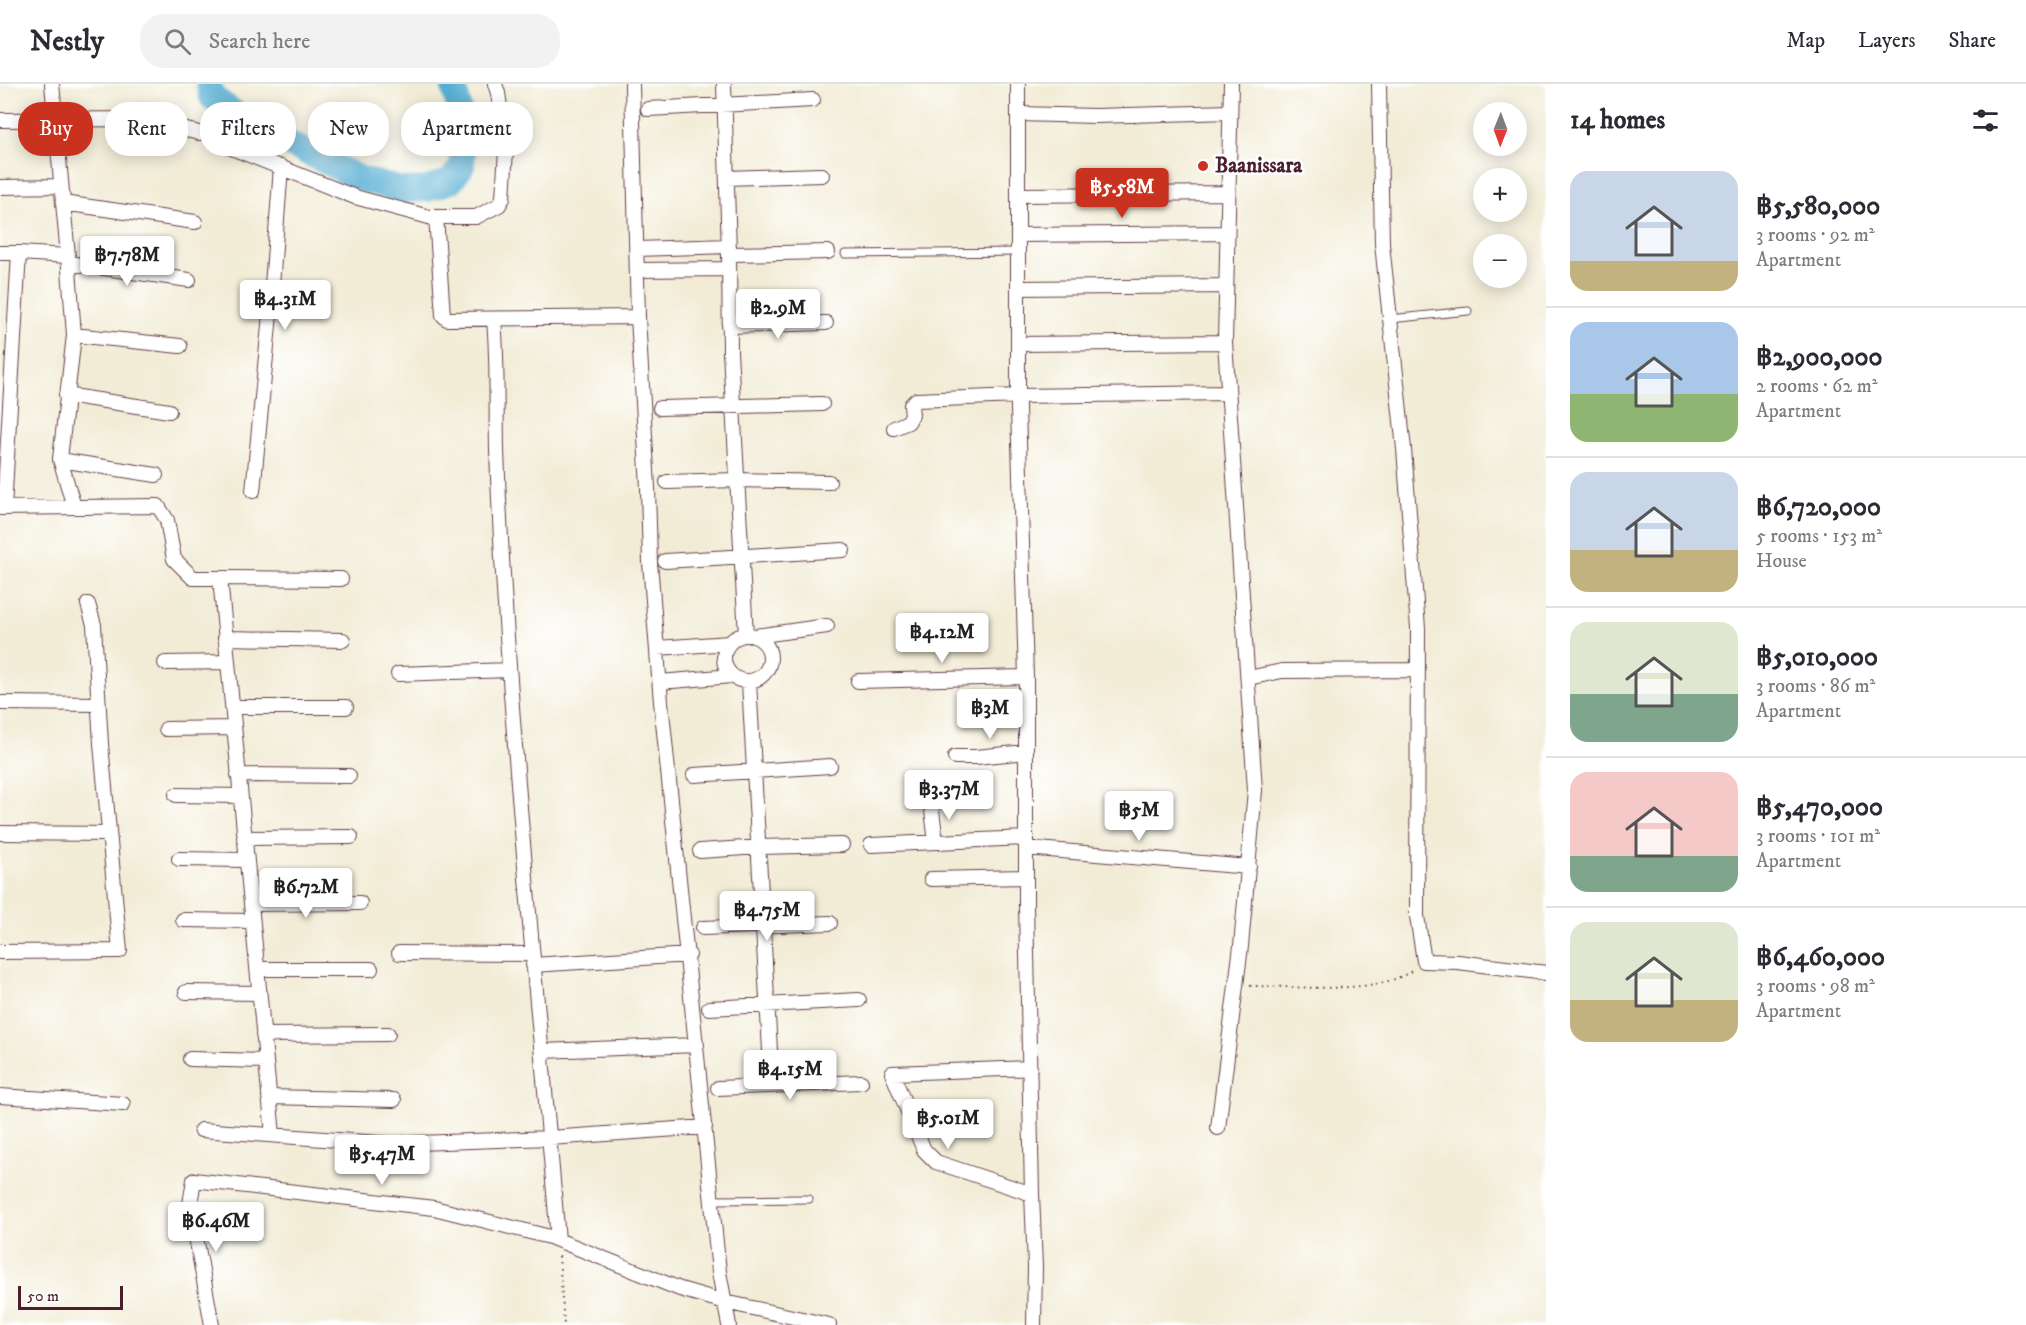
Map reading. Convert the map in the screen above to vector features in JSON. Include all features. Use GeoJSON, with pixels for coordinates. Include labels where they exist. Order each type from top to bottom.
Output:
{"type":"FeatureCollection","features":[{"type":"Feature","properties":{"kind":"street"},"geometry":{"type":"LineString","coordinates":[[52,84],[54,102]]}},
{"type":"Feature","properties":{"kind":"street"},"geometry":{"type":"LineString","coordinates":[[252,156],[355,197],[429,217],[476,218],[499,205],[503,198],[506,150],[495,84]]}},
{"type":"Feature","properties":{"kind":"street"},"geometry":{"type":"LineString","coordinates":[[632,84],[638,317],[650,562],[719,1272],[729,1325]]}},
{"type":"Feature","properties":{"kind":"street"},"geometry":{"type":"LineString","coordinates":[[724,84],[729,326],[741,557],[750,636]]}},
{"type":"Feature","properties":{"kind":"street"},"geometry":{"type":"LineString","coordinates":[[1018,84],[1018,396],[1026,677],[1026,876],[1035,1267],[1034,1325]]}},
{"type":"Feature","properties":{"kind":"street"},"geometry":{"type":"LineString","coordinates":[[1218,1128],[1236,986],[1255,790],[1225,342],[1231,84]]}},
{"type":"Feature","properties":{"kind":"street"},"geometry":{"type":"LineString","coordinates":[[1379,84],[1382,244],[1412,541],[1418,628],[1418,916],[1424,961],[1458,962],[1546,973]]}},
{"type":"Feature","properties":{"kind":"street"},"geometry":{"type":"LineString","coordinates":[[648,108],[813,100]]}},
{"type":"Feature","properties":{"kind":"street"},"geometry":{"type":"LineString","coordinates":[[1018,114],[1096,116],[1230,112]]}},
{"type":"Feature","properties":{"kind":"street"},"geometry":{"type":"LineString","coordinates":[[93,119],[141,119],[200,133]]}},
{"type":"Feature","properties":{"kind":"street"},"geometry":{"type":"LineString","coordinates":[[0,120],[18,120]]}},
{"type":"Feature","properties":{"kind":"street"},"geometry":{"type":"LineString","coordinates":[[59,156],[74,335],[60,460],[74,507]]}},
{"type":"Feature","properties":{"kind":"street"},"geometry":{"type":"LineString","coordinates":[[253,491],[270,325],[281,167]]}},
{"type":"Feature","properties":{"kind":"street"},"geometry":{"type":"LineString","coordinates":[[727,178],[822,176]]}},
{"type":"Feature","properties":{"kind":"street"},"geometry":{"type":"LineString","coordinates":[[0,187],[62,186]]}},
{"type":"Feature","properties":{"kind":"street"},"geometry":{"type":"LineString","coordinates":[[1019,195],[1227,193]]}},
{"type":"Feature","properties":{"kind":"street"},"geometry":{"type":"LineString","coordinates":[[63,203],[195,222]]}},
{"type":"Feature","properties":{"kind":"street"},"geometry":{"type":"LineString","coordinates":[[436,218],[443,315],[447,319],[638,317]]}},
{"type":"Feature","properties":{"kind":"street"},"geometry":{"type":"LineString","coordinates":[[1018,236],[1227,233]]}},
{"type":"Feature","properties":{"kind":"street"},"geometry":{"type":"LineString","coordinates":[[637,249],[828,252]]}},
{"type":"Feature","properties":{"kind":"street"},"geometry":{"type":"LineString","coordinates":[[0,253],[68,259],[189,280]]}},
{"type":"Feature","properties":{"kind":"street"},"geometry":{"type":"LineString","coordinates":[[19,253],[15,317],[6,382],[2,508],[158,506],[167,520],[174,559],[193,578],[341,579]]}},
{"type":"Feature","properties":{"kind":"street"},"geometry":{"type":"LineString","coordinates":[[637,270],[729,269]]}},
{"type":"Feature","properties":{"kind":"street"},"geometry":{"type":"LineString","coordinates":[[1018,288],[1226,286]]}},
{"type":"Feature","properties":{"kind":"street"},"geometry":{"type":"LineString","coordinates":[[0,317],[15,317]]}},
{"type":"Feature","properties":{"kind":"street"},"geometry":{"type":"LineString","coordinates":[[494,320],[497,452],[509,670],[532,960],[558,1240]]}},
{"type":"Feature","properties":{"kind":"street"},"geometry":{"type":"LineString","coordinates":[[729,326],[826,323]]}},
{"type":"Feature","properties":{"kind":"street"},"geometry":{"type":"LineString","coordinates":[[74,335],[180,346]]}},
{"type":"Feature","properties":{"kind":"street"},"geometry":{"type":"LineString","coordinates":[[1018,344],[1225,342]]}},
{"type":"Feature","properties":{"kind":"street"},"geometry":{"type":"LineString","coordinates":[[894,428],[908,422],[912,415],[911,405],[916,400],[1228,393]]}},
{"type":"Feature","properties":{"kind":"street"},"geometry":{"type":"LineString","coordinates":[[66,395],[169,411]]}},
{"type":"Feature","properties":{"kind":"street"},"geometry":{"type":"LineString","coordinates":[[660,408],[822,404]]}},
{"type":"Feature","properties":{"kind":"street"},"geometry":{"type":"LineString","coordinates":[[60,460],[156,476]]}},
{"type":"Feature","properties":{"kind":"street"},"geometry":{"type":"LineString","coordinates":[[667,482],[737,480],[829,482]]}},
{"type":"Feature","properties":{"kind":"street"},"geometry":{"type":"LineString","coordinates":[[665,561],[843,550]]}},
{"type":"Feature","properties":{"kind":"street"},"geometry":{"type":"LineString","coordinates":[[220,578],[273,1135]]}},
{"type":"Feature","properties":{"kind":"street"},"geometry":{"type":"LineString","coordinates":[[0,952],[120,951],[93,625],[88,604]]}},
{"type":"Feature","properties":{"kind":"street"},"geometry":{"type":"LineString","coordinates":[[750,636],[763,641],[768,648],[771,657],[770,665],[765,674],[758,679],[740,680],[726,669],[724,660],[725,651],[737,638],[750,636],[827,626]]}},
{"type":"Feature","properties":{"kind":"street"},"geometry":{"type":"LineString","coordinates":[[225,638],[343,640]]}},
{"type":"Feature","properties":{"kind":"street"},"geometry":{"type":"LineString","coordinates":[[657,648],[730,643]]}},
{"type":"Feature","properties":{"kind":"street"},"geometry":{"type":"LineString","coordinates":[[165,663],[227,662]]}},
{"type":"Feature","properties":{"kind":"street"},"geometry":{"type":"LineString","coordinates":[[398,674],[509,670]]}},
{"type":"Feature","properties":{"kind":"street"},"geometry":{"type":"LineString","coordinates":[[1248,678],[1282,671],[1418,670]]}},
{"type":"Feature","properties":{"kind":"street"},"geometry":{"type":"LineString","coordinates":[[660,682],[732,676]]}},
{"type":"Feature","properties":{"kind":"street"},"geometry":{"type":"LineString","coordinates":[[858,681],[1026,677]]}},
{"type":"Feature","properties":{"kind":"street"},"geometry":{"type":"LineString","coordinates":[[749,681],[772,1086]]}},
{"type":"Feature","properties":{"kind":"street"},"geometry":{"type":"LineString","coordinates":[[0,703],[98,704]]}},
{"type":"Feature","properties":{"kind":"street"},"geometry":{"type":"LineString","coordinates":[[232,707],[346,707]]}},
{"type":"Feature","properties":{"kind":"street"},"geometry":{"type":"LineString","coordinates":[[166,729],[234,728]]}},
{"type":"Feature","properties":{"kind":"street"},"geometry":{"type":"LineString","coordinates":[[955,757],[1026,752]]}},
{"type":"Feature","properties":{"kind":"street"},"geometry":{"type":"LineString","coordinates":[[694,775],[754,769],[830,766]]}},
{"type":"Feature","properties":{"kind":"street"},"geometry":{"type":"LineString","coordinates":[[238,775],[349,776]]}},
{"type":"Feature","properties":{"kind":"street"},"geometry":{"type":"LineString","coordinates":[[176,795],[240,796]]}},
{"type":"Feature","properties":{"kind":"street"},"geometry":{"type":"LineString","coordinates":[[931,803],[936,842]]}},
{"type":"Feature","properties":{"kind":"street"},"geometry":{"type":"LineString","coordinates":[[0,832],[109,834]]}},
{"type":"Feature","properties":{"kind":"street"},"geometry":{"type":"LineString","coordinates":[[244,838],[351,837]]}},
{"type":"Feature","properties":{"kind":"street"},"geometry":{"type":"LineString","coordinates":[[871,845],[936,842],[1026,843],[1249,867]]}},
{"type":"Feature","properties":{"kind":"street"},"geometry":{"type":"LineString","coordinates":[[700,851],[842,845]]}},
{"type":"Feature","properties":{"kind":"street"},"geometry":{"type":"LineString","coordinates":[[179,859],[246,860]]}},
{"type":"Feature","properties":{"kind":"street"},"geometry":{"type":"LineString","coordinates":[[931,879],[1026,876]]}},
{"type":"Feature","properties":{"kind":"street"},"geometry":{"type":"LineString","coordinates":[[251,904],[360,903]]}},
{"type":"Feature","properties":{"kind":"street"},"geometry":{"type":"LineString","coordinates":[[183,920],[252,921]]}},
{"type":"Feature","properties":{"kind":"street"},"geometry":{"type":"LineString","coordinates":[[703,928],[830,923]]}},
{"type":"Feature","properties":{"kind":"street"},"geometry":{"type":"LineString","coordinates":[[399,953],[532,960],[688,955]]}},
{"type":"Feature","properties":{"kind":"street"},"geometry":{"type":"LineString","coordinates":[[257,969],[371,969]]}},
{"type":"Feature","properties":{"kind":"street"},"geometry":{"type":"LineString","coordinates":[[186,992],[259,993]]}},
{"type":"Feature","properties":{"kind":"street"},"geometry":{"type":"LineString","coordinates":[[709,1008],[859,1000]]}},
{"type":"Feature","properties":{"kind":"street"},"geometry":{"type":"LineString","coordinates":[[263,1035],[388,1034]]}},
{"type":"Feature","properties":{"kind":"street"},"geometry":{"type":"LineString","coordinates":[[542,1051],[697,1045]]}},
{"type":"Feature","properties":{"kind":"street"},"geometry":{"type":"LineString","coordinates":[[190,1059],[266,1061]]}},
{"type":"Feature","properties":{"kind":"street"},"geometry":{"type":"LineString","coordinates":[[1030,1068],[892,1073],[924,1150],[936,1162],[1032,1194]]}},
{"type":"Feature","properties":{"kind":"street"},"geometry":{"type":"LineString","coordinates":[[718,1088],[861,1082]]}},
{"type":"Feature","properties":{"kind":"street"},"geometry":{"type":"LineString","coordinates":[[0,1096],[123,1104]]}},
{"type":"Feature","properties":{"kind":"street"},"geometry":{"type":"LineString","coordinates":[[269,1097],[394,1100]]}},
{"type":"Feature","properties":{"kind":"street"},"geometry":{"type":"LineString","coordinates":[[201,1130],[392,1144],[550,1138],[705,1127]]}},
{"type":"Feature","properties":{"kind":"street"},"geometry":{"type":"LineString","coordinates":[[212,1325],[190,1204],[194,1180],[434,1208],[558,1240],[680,1289],[725,1302],[829,1325]]}},
{"type":"Feature","properties":{"kind":"lane"},"geometry":{"type":"LineString","coordinates":[[845,254],[1018,252]]}},
{"type":"Feature","properties":{"kind":"lane"},"geometry":{"type":"LineString","coordinates":[[1390,320],[1468,311]]}},
{"type":"Feature","properties":{"kind":"lane"},"geometry":{"type":"LineString","coordinates":[[712,1200],[809,1199]]}},
{"type":"Feature","properties":{"kind":"path"},"geometry":{"type":"LineString","coordinates":[[1236,986],[1351,987],[1382,983],[1407,975],[1424,961]]}},
{"type":"Feature","properties":{"kind":"path"},"geometry":{"type":"LineString","coordinates":[[558,1240],[564,1325]]}},
{"type":"Feature","properties":{"kind":"waterway"},"geometry":{"type":"LineString","coordinates":[[209,84],[212,97],[253,126],[361,179],[401,190],[427,189],[451,181],[462,166],[463,124],[453,84]]}},
{"type":"Feature","properties":{"kind":"place","name":"Baanissara"},"geometry":{"type":"Point","coordinates":[1203,166]}}]}
